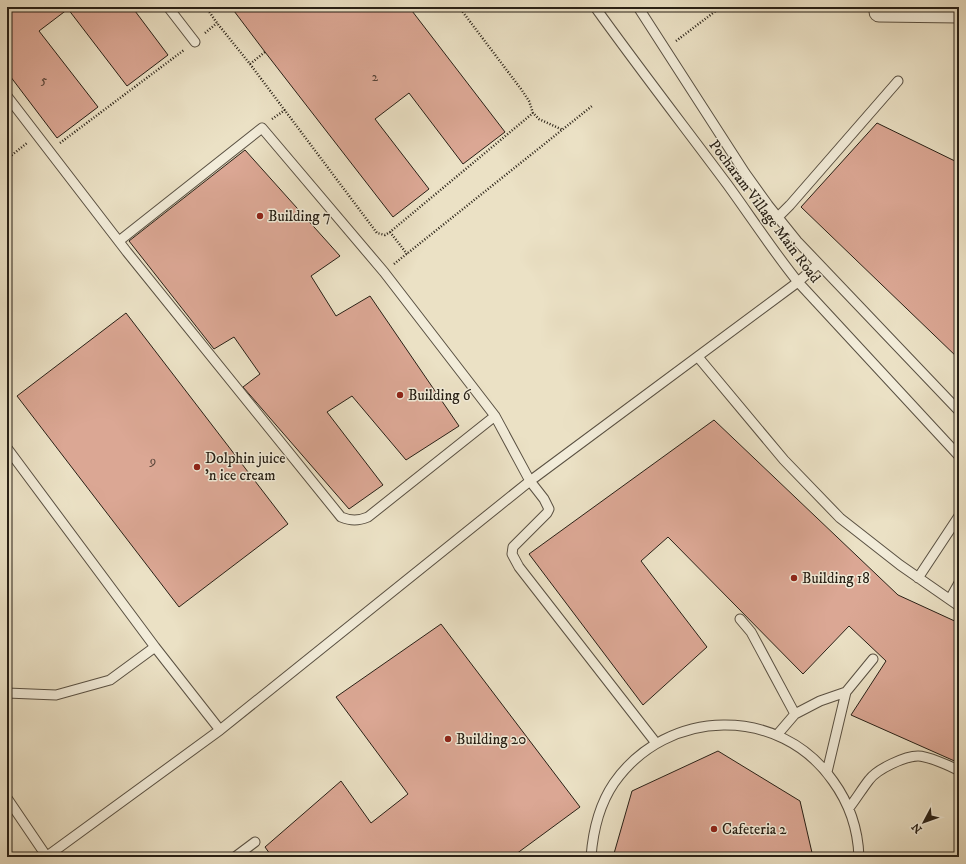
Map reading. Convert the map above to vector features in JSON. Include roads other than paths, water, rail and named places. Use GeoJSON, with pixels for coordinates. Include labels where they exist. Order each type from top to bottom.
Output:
{"type":"FeatureCollection","features":[{"type":"Feature","properties":{"kind":"street"},"geometry":{"type":"LineString","coordinates":[[879,12],[959,13]]}},
{"type":"Feature","properties":{"kind":"lane"},"geometry":{"type":"LineString","coordinates":[[168,7],[195,42]]}},
{"type":"Feature","properties":{"kind":"lane","name":"Pocharam Village Main Road"},"geometry":{"type":"LineString","coordinates":[[595,7],[630,56],[757,224],[782,262],[798,282],[959,456]]}},
{"type":"Feature","properties":{"kind":"lane","name":"Pocharam Village Main Road"},"geometry":{"type":"LineString","coordinates":[[638,7],[745,173],[797,242],[959,411]]}},
{"type":"Feature","properties":{"kind":"lane"},"geometry":{"type":"LineString","coordinates":[[778,217],[898,81]]}},
{"type":"Feature","properties":{"kind":"lane"},"geometry":{"type":"LineString","coordinates":[[7,96],[119,241],[341,517],[349,520],[359,520],[368,517],[495,416]]}},
{"type":"Feature","properties":{"kind":"lane"},"geometry":{"type":"LineString","coordinates":[[119,241],[262,128],[384,272],[495,416],[530,481],[544,499],[549,509],[547,513],[513,547],[512,554],[519,567],[656,743]]}},
{"type":"Feature","properties":{"kind":"lane"},"geometry":{"type":"LineString","coordinates":[[7,798],[46,857],[220,730],[530,481],[798,282],[818,264]]}},
{"type":"Feature","properties":{"kind":"lane"},"geometry":{"type":"LineString","coordinates":[[698,357],[784,460],[840,518],[918,578],[959,606]]}},
{"type":"Feature","properties":{"kind":"lane"},"geometry":{"type":"LineString","coordinates":[[7,448],[155,647],[220,730]]}},
{"type":"Feature","properties":{"kind":"lane"},"geometry":{"type":"LineString","coordinates":[[918,578],[959,516]]}},
{"type":"Feature","properties":{"kind":"lane"},"geometry":{"type":"LineString","coordinates":[[950,599],[959,582]]}},
{"type":"Feature","properties":{"kind":"lane"},"geometry":{"type":"LineString","coordinates":[[740,619],[751,632],[795,714]]}},
{"type":"Feature","properties":{"kind":"lane"},"geometry":{"type":"LineString","coordinates":[[7,693],[56,695],[110,680],[155,647]]}},
{"type":"Feature","properties":{"kind":"lane"},"geometry":{"type":"LineString","coordinates":[[827,772],[846,692],[873,659]]}},
{"type":"Feature","properties":{"kind":"lane"},"geometry":{"type":"LineString","coordinates":[[777,735],[795,714],[820,701],[846,692]]}},
{"type":"Feature","properties":{"kind":"lane"},"geometry":{"type":"LineString","coordinates":[[591,857],[592,839],[597,819],[604,801],[614,783],[626,768],[656,743],[675,734],[715,724],[757,728],[777,735],[812,757],[827,772],[839,789],[849,808],[855,826],[858,857]]}},
{"type":"Feature","properties":{"kind":"lane"},"geometry":{"type":"LineString","coordinates":[[849,808],[870,779],[886,767],[904,759],[919,756],[950,766],[959,771]]}},
{"type":"Feature","properties":{"kind":"lane"},"geometry":{"type":"LineString","coordinates":[[235,857],[255,842]]}},
{"type":"Feature","properties":{"kind":"place","name":"Building 7"},"geometry":{"type":"Point","coordinates":[260,216]}},
{"type":"Feature","properties":{"kind":"place","name":"Building 6"},"geometry":{"type":"Point","coordinates":[400,395]}},
{"type":"Feature","properties":{"kind":"place","name":"Dolphin juice 'n ice cream"},"geometry":{"type":"Point","coordinates":[197,467]}},
{"type":"Feature","properties":{"kind":"place","name":"Building 18"},"geometry":{"type":"Point","coordinates":[794,578]}},
{"type":"Feature","properties":{"kind":"place","name":"Building 20"},"geometry":{"type":"Point","coordinates":[448,739]}},
{"type":"Feature","properties":{"kind":"place","name":"Cafeteria 2"},"geometry":{"type":"Point","coordinates":[714,829]}}]}
